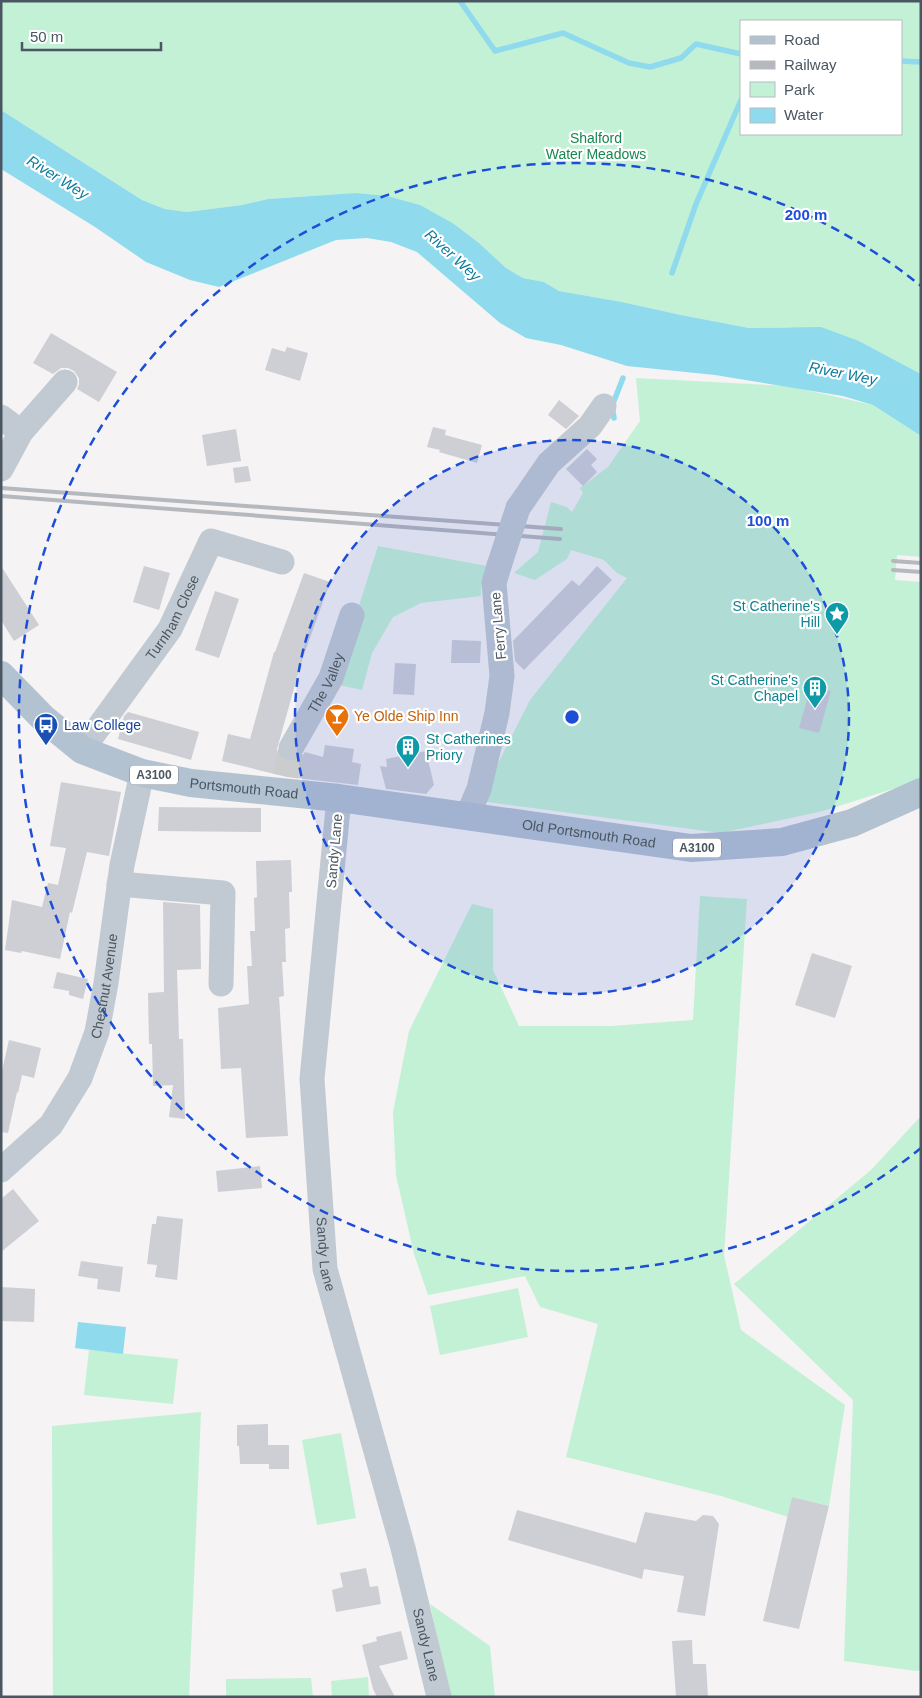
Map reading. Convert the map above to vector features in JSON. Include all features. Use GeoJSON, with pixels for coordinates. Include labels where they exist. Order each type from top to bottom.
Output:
{"type":"FeatureCollection","features":[{"type":"Feature","properties":{"kind":"main road","name":"Portsmouth Road"},"geometry":{"type":"LineString","coordinates":[[1,676],[43,718],[82,750],[142,773],[191,783],[283,784],[339,798]]}},
{"type":"Feature","properties":{"kind":"main road","name":"Old Portsmouth Road"},"geometry":{"type":"LineString","coordinates":[[339,798],[690,848],[782,842],[852,823],[921,792]]}},
{"type":"Feature","properties":{"kind":"street"},"geometry":{"type":"LineString","coordinates":[[1,469],[21,432],[65,382]]}},
{"type":"Feature","properties":{"kind":"street","name":"Ferry Lane"},"geometry":{"type":"LineString","coordinates":[[467,817],[479,789],[497,712],[502,676],[494,583],[518,508],[549,463],[590,426],[604,406]]}},
{"type":"Feature","properties":{"kind":"street"},"geometry":{"type":"LineString","coordinates":[[1,417],[21,432]]}},
{"type":"Feature","properties":{"kind":"street","name":"Turnham Close"},"geometry":{"type":"LineString","coordinates":[[82,750],[170,628],[211,541],[282,562]]}},
{"type":"Feature","properties":{"kind":"street","name":"The Valley"},"geometry":{"type":"LineString","coordinates":[[290,748],[331,678],[352,615]]}},
{"type":"Feature","properties":{"kind":"street","name":"Chestnut Avenue"},"geometry":{"type":"LineString","coordinates":[[1,1170],[51,1125],[80,1078],[97,1032],[106,983],[122,865],[142,773]]}},
{"type":"Feature","properties":{"kind":"street","name":"Sandy Lane"},"geometry":{"type":"LineString","coordinates":[[339,798],[312,1079],[325,1269],[403,1548],[439,1697]]}},
{"type":"Feature","properties":{"kind":"street"},"geometry":{"type":"LineString","coordinates":[[119,884],[223,893],[221,984]]}},
{"type":"Feature","properties":{"kind":"green space","name":"Shalford Water Meadows"},"geometry":{"type":"Polygon","coordinates":[[[1,1],[921,1],[921,374],[859,341],[789,327],[749,328],[559,291],[544,282],[523,278],[506,268],[479,243],[454,224],[355,193],[268,199],[242,205],[187,212],[165,209],[142,200],[1,110],[1,1]]]}},
{"type":"Feature","properties":{"kind":"green space"},"geometry":{"type":"Polygon","coordinates":[[[636,378],[788,386],[873,405],[921,436],[921,557],[897,555],[895,580],[921,582],[921,780],[823,811],[721,833],[479,801],[530,700],[627,578],[617,573],[604,560],[571,550],[567,559],[535,580],[514,573],[538,552],[551,502],[567,507],[572,512],[583,493],[580,488],[608,467],[640,421],[636,378]]]}},
{"type":"Feature","properties":{"kind":"green space"},"geometry":{"type":"Polygon","coordinates":[[[378,546],[487,566],[481,587],[481,596],[421,603],[393,617],[372,653],[362,690],[334,684],[378,546]]]}},
{"type":"Feature","properties":{"kind":"green space"},"geometry":{"type":"Polygon","coordinates":[[[700,896],[747,899],[724,1255],[741,1330],[845,1405],[829,1506],[792,1497],[788,1517],[721,1496],[566,1457],[598,1324],[540,1307],[525,1276],[428,1295],[414,1254],[396,1175],[393,1112],[409,1031],[472,904],[493,909],[493,970],[519,1026],[611,1026],[693,1020],[700,896]]]}},
{"type":"Feature","properties":{"kind":"green space"},"geometry":{"type":"Polygon","coordinates":[[[921,1116],[921,1670],[916,1671],[844,1661],[853,1400],[734,1284],[871,1170],[921,1116]]]}},
{"type":"Feature","properties":{"kind":"green space"},"geometry":{"type":"Polygon","coordinates":[[[518,1288],[528,1337],[440,1355],[430,1306],[518,1288]]]}},
{"type":"Feature","properties":{"kind":"green space"},"geometry":{"type":"Polygon","coordinates":[[[89,1350],[178,1359],[173,1404],[84,1395],[89,1350]]]}},
{"type":"Feature","properties":{"kind":"green space"},"geometry":{"type":"Polygon","coordinates":[[[201,1412],[189,1697],[53,1697],[52,1426],[201,1412]]]}},
{"type":"Feature","properties":{"kind":"green space"},"geometry":{"type":"Polygon","coordinates":[[[341,1433],[356,1518],[317,1525],[302,1440],[341,1433]]]}},
{"type":"Feature","properties":{"kind":"green space"},"geometry":{"type":"Polygon","coordinates":[[[430,1604],[490,1646],[495,1697],[450,1697],[430,1604]]]}},
{"type":"Feature","properties":{"kind":"green space"},"geometry":{"type":"Polygon","coordinates":[[[368,1677],[369,1697],[332,1697],[331,1681],[368,1677]]]}},
{"type":"Feature","properties":{"kind":"green space"},"geometry":{"type":"Polygon","coordinates":[[[311,1678],[313,1697],[226,1697],[226,1679],[311,1678]]]}},
{"type":"Feature","properties":{"kind":"water","name":"River Wey"},"geometry":{"type":"Polygon","coordinates":[[[1,110],[142,200],[165,209],[187,212],[242,205],[268,199],[355,193],[387,196],[420,205],[454,224],[479,243],[506,268],[523,278],[544,282],[559,291],[749,328],[821,327],[859,341],[921,374],[921,436],[873,405],[843,396],[715,375],[627,366],[561,345],[526,338],[500,323],[417,252],[391,242],[367,238],[336,240],[219,287],[190,280],[146,262],[95,227],[1,169],[1,110]]]}},
{"type":"Feature","properties":{"kind":"water"},"geometry":{"type":"Polygon","coordinates":[[[78,1322],[126,1327],[123,1354],[75,1348],[78,1322]]]}},
{"type":"Feature","properties":{"kind":"building"},"geometry":{"type":"Polygon","coordinates":[[[51,333],[117,372],[99,402],[77,389],[79,378],[74,371],[68,368],[61,368],[53,374],[33,363],[51,333]]]}},
{"type":"Feature","properties":{"kind":"building"},"geometry":{"type":"Polygon","coordinates":[[[287,347],[308,353],[300,381],[265,370],[272,348],[285,352],[287,347]]]}},
{"type":"Feature","properties":{"kind":"building"},"geometry":{"type":"Polygon","coordinates":[[[559,400],[579,416],[566,429],[548,415],[559,400]]]}},
{"type":"Feature","properties":{"kind":"building"},"geometry":{"type":"Polygon","coordinates":[[[433,427],[446,430],[445,435],[482,445],[477,463],[427,447],[433,427]]]}},
{"type":"Feature","properties":{"kind":"building"},"geometry":{"type":"Polygon","coordinates":[[[236,429],[241,461],[207,466],[202,435],[236,429]]]}},
{"type":"Feature","properties":{"kind":"building"},"geometry":{"type":"Polygon","coordinates":[[[587,449],[597,459],[591,465],[597,472],[583,486],[566,469],[587,449]]]}},
{"type":"Feature","properties":{"kind":"building"},"geometry":{"type":"Polygon","coordinates":[[[248,466],[251,481],[235,483],[233,468],[248,466]]]}},
{"type":"Feature","properties":{"kind":"building"},"geometry":{"type":"Polygon","coordinates":[[[1,566],[39,625],[14,641],[1,620],[1,566]]]}},
{"type":"Feature","properties":{"kind":"building"},"geometry":{"type":"Polygon","coordinates":[[[144,566],[170,573],[159,610],[133,602],[144,566]]]}},
{"type":"Feature","properties":{"kind":"building"},"geometry":{"type":"Polygon","coordinates":[[[597,566],[612,580],[524,670],[515,661],[513,641],[572,580],[579,586],[597,566]]]}},
{"type":"Feature","properties":{"kind":"building"},"geometry":{"type":"Polygon","coordinates":[[[304,573],[330,582],[302,660],[277,749],[278,755],[283,760],[291,762],[299,760],[305,752],[323,757],[325,745],[354,749],[352,762],[361,764],[358,785],[287,777],[222,761],[228,734],[250,739],[274,652],[304,573]]]}},
{"type":"Feature","properties":{"kind":"building"},"geometry":{"type":"Polygon","coordinates":[[[215,591],[239,599],[219,658],[195,650],[215,591]]]}},
{"type":"Feature","properties":{"kind":"building"},"geometry":{"type":"Polygon","coordinates":[[[452,640],[481,641],[480,663],[451,663],[452,640]]]}},
{"type":"Feature","properties":{"kind":"building"},"geometry":{"type":"Polygon","coordinates":[[[395,663],[416,664],[414,695],[393,694],[395,663]]]}},
{"type":"Feature","properties":{"kind":"building","name":"St Catherine's Chapel"},"geometry":{"type":"Polygon","coordinates":[[[811,686],[831,691],[819,733],[799,728],[811,686]]]}},
{"type":"Feature","properties":{"kind":"building"},"geometry":{"type":"Polygon","coordinates":[[[128,712],[199,732],[191,760],[118,739],[124,716],[128,712]]]}},
{"type":"Feature","properties":{"kind":"building","name":"St Catherines Priory"},"geometry":{"type":"Polygon","coordinates":[[[426,751],[434,785],[426,794],[386,789],[380,766],[387,767],[386,759],[426,751]]]}},
{"type":"Feature","properties":{"kind":"building"},"geometry":{"type":"Polygon","coordinates":[[[61,782],[121,792],[109,856],[87,852],[72,913],[70,912],[60,959],[22,951],[21,953],[5,950],[12,900],[42,907],[48,883],[58,885],[66,848],[50,846],[61,782]]]}},
{"type":"Feature","properties":{"kind":"building"},"geometry":{"type":"Polygon","coordinates":[[[159,807],[261,808],[261,832],[158,831],[159,807]]]}},
{"type":"Feature","properties":{"kind":"building"},"geometry":{"type":"Polygon","coordinates":[[[291,860],[292,892],[289,892],[290,928],[285,929],[286,962],[282,962],[284,996],[279,997],[288,1136],[246,1138],[241,1068],[221,1069],[218,1008],[249,1004],[247,966],[252,966],[250,931],[255,931],[254,898],[257,897],[256,861],[291,860]]]}},
{"type":"Feature","properties":{"kind":"building"},"geometry":{"type":"Polygon","coordinates":[[[163,902],[200,905],[201,969],[177,970],[179,1039],[183,1039],[185,1119],[169,1117],[173,1085],[153,1086],[152,1044],[149,1044],[148,993],[164,992],[163,902]]]}},
{"type":"Feature","properties":{"kind":"building"},"geometry":{"type":"Polygon","coordinates":[[[812,953],[852,966],[835,1018],[795,1005],[812,953]]]}},
{"type":"Feature","properties":{"kind":"building"},"geometry":{"type":"Polygon","coordinates":[[[57,972],[88,979],[83,999],[69,995],[69,991],[53,988],[57,972]]]}},
{"type":"Feature","properties":{"kind":"building"},"geometry":{"type":"Polygon","coordinates":[[[9,1040],[41,1048],[34,1078],[22,1075],[8,1133],[1,1132],[1,1075],[9,1040]]]}},
{"type":"Feature","properties":{"kind":"building"},"geometry":{"type":"Polygon","coordinates":[[[260,1166],[262,1188],[218,1192],[216,1171],[260,1166]]]}},
{"type":"Feature","properties":{"kind":"building"},"geometry":{"type":"Polygon","coordinates":[[[13,1189],[39,1221],[1,1252],[1,1199],[13,1189]]]}},
{"type":"Feature","properties":{"kind":"building"},"geometry":{"type":"Polygon","coordinates":[[[157,1216],[183,1219],[177,1280],[155,1277],[157,1265],[147,1264],[152,1224],[156,1224],[157,1216]]]}},
{"type":"Feature","properties":{"kind":"building"},"geometry":{"type":"Polygon","coordinates":[[[81,1261],[123,1267],[120,1292],[97,1289],[98,1279],[78,1276],[81,1261]]]}},
{"type":"Feature","properties":{"kind":"building"},"geometry":{"type":"Polygon","coordinates":[[[1,1287],[35,1289],[34,1322],[1,1321],[1,1287]]]}},
{"type":"Feature","properties":{"kind":"building"},"geometry":{"type":"Polygon","coordinates":[[[268,1424],[268,1445],[289,1445],[289,1469],[269,1469],[269,1464],[240,1464],[239,1446],[237,1446],[237,1425],[268,1424]]]}},
{"type":"Feature","properties":{"kind":"building"},"geometry":{"type":"Polygon","coordinates":[[[792,1497],[829,1506],[799,1629],[763,1621],[792,1497]]]}},
{"type":"Feature","properties":{"kind":"building"},"geometry":{"type":"Polygon","coordinates":[[[517,1510],[636,1543],[645,1512],[696,1521],[703,1515],[713,1516],[719,1524],[705,1616],[677,1612],[684,1576],[644,1569],[642,1579],[508,1540],[517,1510]]]}},
{"type":"Feature","properties":{"kind":"building"},"geometry":{"type":"Polygon","coordinates":[[[366,1568],[370,1587],[378,1586],[381,1604],[336,1612],[332,1590],[343,1587],[340,1573],[366,1568]]]}},
{"type":"Feature","properties":{"kind":"building"},"geometry":{"type":"Polygon","coordinates":[[[401,1631],[408,1659],[379,1666],[395,1697],[377,1697],[373,1689],[362,1645],[377,1641],[376,1637],[401,1631]]]}},
{"type":"Feature","properties":{"kind":"building"},"geometry":{"type":"Polygon","coordinates":[[[692,1640],[693,1664],[706,1664],[708,1697],[676,1697],[672,1641],[692,1640]]]}},
{"type":"Feature","properties":{"kind":"waterway"},"geometry":{"type":"LineString","coordinates":[[460,1],[495,51],[563,33],[629,63],[650,67],[681,58],[696,44],[740,54]]}},
{"type":"Feature","properties":{"kind":"waterway"},"geometry":{"type":"LineString","coordinates":[[902,61],[921,62]]}},
{"type":"Feature","properties":{"kind":"waterway"},"geometry":{"type":"LineString","coordinates":[[672,273],[696,204],[740,102]]}},
{"type":"Feature","properties":{"kind":"waterway"},"geometry":{"type":"LineString","coordinates":[[614,418],[612,406],[623,378]]}},
{"type":"Feature","properties":{"kind":"tunnel"},"geometry":{"type":"LineString","coordinates":[[285,776],[291,748]]}},
{"type":"Feature","properties":{"kind":"railway"},"geometry":{"type":"LineString","coordinates":[[1,488],[561,529]]}},
{"type":"Feature","properties":{"kind":"railway"},"geometry":{"type":"LineString","coordinates":[[1,496],[560,539]]}},
{"type":"Feature","properties":{"kind":"railway"},"geometry":{"type":"LineString","coordinates":[[893,561],[921,563]]}},
{"type":"Feature","properties":{"kind":"railway"},"geometry":{"type":"LineString","coordinates":[[893,570],[921,572]]}},
{"type":"Feature","properties":{"kind":"place","name":"St Catherine's Hill"},"geometry":{"type":"Point","coordinates":[837,635]}},
{"type":"Feature","properties":{"kind":"place","name":"St Catherine's Chapel"},"geometry":{"type":"Point","coordinates":[815,709]}},
{"type":"Feature","properties":{"kind":"place","name":"Ye Olde Ship Inn"},"geometry":{"type":"Point","coordinates":[337,737]}},
{"type":"Feature","properties":{"kind":"place","name":"Law College"},"geometry":{"type":"Point","coordinates":[46,746]}},
{"type":"Feature","properties":{"kind":"place","name":"St Catherines Priory"},"geometry":{"type":"Point","coordinates":[408,768]}}]}
